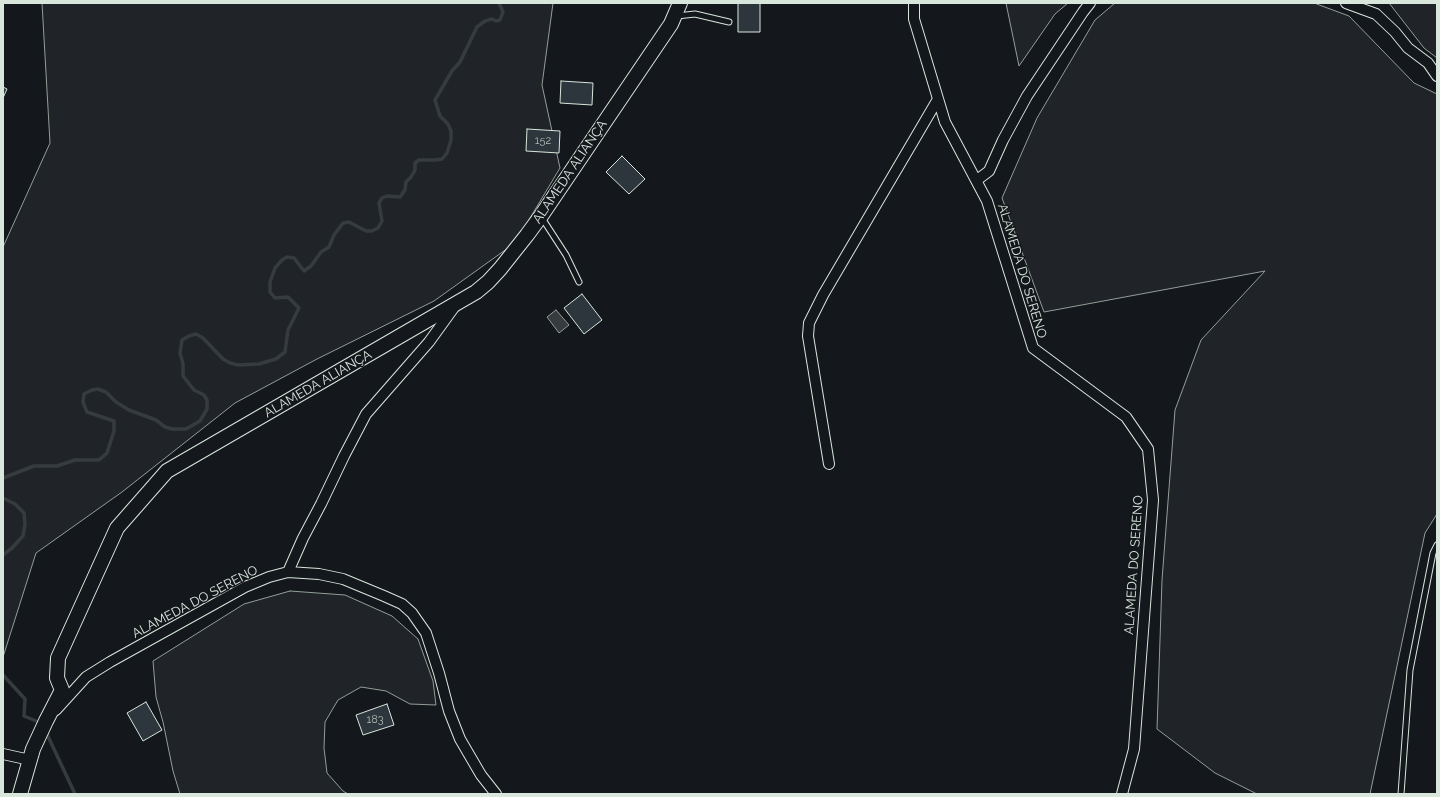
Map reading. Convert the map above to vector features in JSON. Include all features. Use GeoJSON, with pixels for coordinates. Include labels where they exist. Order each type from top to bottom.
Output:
{"type":"FeatureCollection","features":[{"type":"Feature","properties":{"kind":"street","name":"ALAMEDA DO SERENO"},"geometry":{"type":"LineString","coordinates":[[914,3],[914,19],[945,122],[987,201],[1033,348],[1126,417],[1148,449],[1153,500],[1152,516],[1134,750],[1122,794]]}},
{"type":"Feature","properties":{"kind":"street"},"geometry":{"type":"LineString","coordinates":[[977,180],[989,171],[1003,140],[1027,96],[1090,3]]}},
{"type":"Feature","properties":{"kind":"street"},"geometry":{"type":"LineString","coordinates":[[1346,3],[1376,14],[1395,32],[1408,48],[1428,63],[1437,76]]}},
{"type":"Feature","properties":{"kind":"street","name":"ALAMEDA ALIANÇA"},"geometry":{"type":"LineString","coordinates":[[20,794],[32,755],[46,721],[62,690],[57,678],[58,658],[117,528],[167,471],[458,303],[476,292],[488,282],[523,241],[541,216],[660,40],[677,9]]}},
{"type":"Feature","properties":{"kind":"street"},"geometry":{"type":"LineString","coordinates":[[829,464],[808,336],[809,323],[823,295],[938,99]]}},
{"type":"Feature","properties":{"kind":"street"},"geometry":{"type":"LineString","coordinates":[[288,572],[303,538],[366,414],[429,342],[458,303]]}},
{"type":"Feature","properties":{"kind":"street","name":"ALAMEDA DO SERENO"},"geometry":{"type":"LineString","coordinates":[[46,721],[86,677],[110,662],[245,587],[269,577],[288,572],[319,574],[343,579],[402,604],[412,613],[426,633],[449,711],[460,739],[481,775],[496,794]]}},
{"type":"Feature","properties":{"kind":"street"},"geometry":{"type":"LineString","coordinates":[[3,754],[32,755]]}},
{"type":"Feature","properties":{"kind":"lane"},"geometry":{"type":"LineString","coordinates":[[677,9],[729,22]]}},
{"type":"Feature","properties":{"kind":"lane"},"geometry":{"type":"LineString","coordinates":[[541,216],[566,255],[579,282]]}},
{"type":"Feature","properties":{"kind":"lane"},"geometry":{"type":"LineString","coordinates":[[1401,794],[1410,670],[1433,553],[1437,545]]}},
{"type":"Feature","properties":{"kind":"shaded area"},"geometry":{"type":"Polygon","coordinates":[[[42,3],[553,3],[542,85],[560,168],[515,243],[434,301],[317,359],[235,403],[122,492],[36,553],[3,657],[3,247],[50,143],[42,3]]]}},
{"type":"Feature","properties":{"kind":"shaded area"},"geometry":{"type":"Polygon","coordinates":[[[1006,3],[1068,3],[1055,14],[1019,66],[1006,3]]]}},
{"type":"Feature","properties":{"kind":"shaded area"},"geometry":{"type":"Polygon","coordinates":[[[1115,3],[1314,3],[1349,16],[1414,83],[1437,94],[1437,514],[1425,533],[1370,794],[1257,794],[1215,773],[1157,729],[1162,580],[1175,410],[1201,340],[1265,271],[1044,312],[1002,198],[1037,118],[1095,20],[1115,3]]]}},
{"type":"Feature","properties":{"kind":"shaded area"},"geometry":{"type":"Polygon","coordinates":[[[1389,3],[1437,3],[1437,58],[1424,48],[1389,3]]]}},
{"type":"Feature","properties":{"kind":"shaded area"},"geometry":{"type":"Polygon","coordinates":[[[556,310],[569,325],[559,333],[547,317],[556,310]]]}},
{"type":"Feature","properties":{"kind":"shaded area"},"geometry":{"type":"Polygon","coordinates":[[[290,591],[345,595],[392,616],[418,639],[433,681],[436,705],[410,704],[386,691],[361,687],[338,700],[325,722],[324,748],[327,773],[343,791],[348,794],[180,794],[173,771],[163,722],[156,697],[153,661],[244,604],[290,591]]]}},
{"type":"Feature","properties":{"kind":"building"},"geometry":{"type":"Polygon","coordinates":[[[738,3],[760,3],[760,32],[738,32],[738,3]]]}},
{"type":"Feature","properties":{"kind":"building"},"geometry":{"type":"Polygon","coordinates":[[[561,81],[593,83],[592,105],[560,103],[561,81]]]}},
{"type":"Feature","properties":{"kind":"building"},"geometry":{"type":"Polygon","coordinates":[[[3,87],[7,89],[3,98],[3,87]]]}},
{"type":"Feature","properties":{"kind":"building"},"geometry":{"type":"Polygon","coordinates":[[[527,129],[560,131],[559,153],[526,151],[527,129]]]}},
{"type":"Feature","properties":{"kind":"building"},"geometry":{"type":"Polygon","coordinates":[[[622,156],[645,179],[629,194],[606,172],[622,156]]]}},
{"type":"Feature","properties":{"kind":"building"},"geometry":{"type":"Polygon","coordinates":[[[582,294],[602,320],[584,334],[564,308],[582,294]]]}},
{"type":"Feature","properties":{"kind":"building"},"geometry":{"type":"Polygon","coordinates":[[[146,702],[162,730],[143,741],[127,713],[146,702]]]}},
{"type":"Feature","properties":{"kind":"building"},"geometry":{"type":"Polygon","coordinates":[[[387,704],[394,725],[363,735],[356,715],[387,704]]]}},
{"type":"Feature","properties":{"kind":"waterway"},"geometry":{"type":"LineString","coordinates":[[3,478],[34,466],[57,466],[75,460],[99,460],[107,453],[114,431],[114,421],[87,412],[83,402],[84,394],[92,390],[98,389],[106,392],[116,402],[129,410],[156,420],[165,427],[172,429],[186,429],[200,421],[207,409],[207,400],[204,395],[194,390],[183,376],[183,364],[180,353],[182,340],[189,336],[196,334],[203,338],[223,359],[238,365],[259,364],[276,359],[285,352],[288,330],[299,308],[288,297],[275,298],[270,292],[270,282],[275,268],[287,257],[294,258],[304,271],[311,266],[321,252],[329,247],[334,235],[343,223],[349,222],[366,231],[372,231],[378,228],[382,221],[379,203],[382,198],[387,196],[400,197],[405,190],[406,182],[415,170],[415,163],[419,160],[442,159],[447,153],[451,140],[451,131],[448,124],[440,116],[435,100],[452,71],[460,62],[477,27],[485,21],[492,19],[496,21],[500,20],[503,12],[499,3]]}},
{"type":"Feature","properties":{"kind":"waterway"},"geometry":{"type":"LineString","coordinates":[[3,498],[15,504],[24,513],[25,524],[23,536],[3,555]]}},
{"type":"Feature","properties":{"kind":"waterway"},"geometry":{"type":"LineString","coordinates":[[3,675],[25,699],[24,716],[41,723]]}},
{"type":"Feature","properties":{"kind":"waterway"},"geometry":{"type":"LineString","coordinates":[[46,732],[75,794]]}}]}
